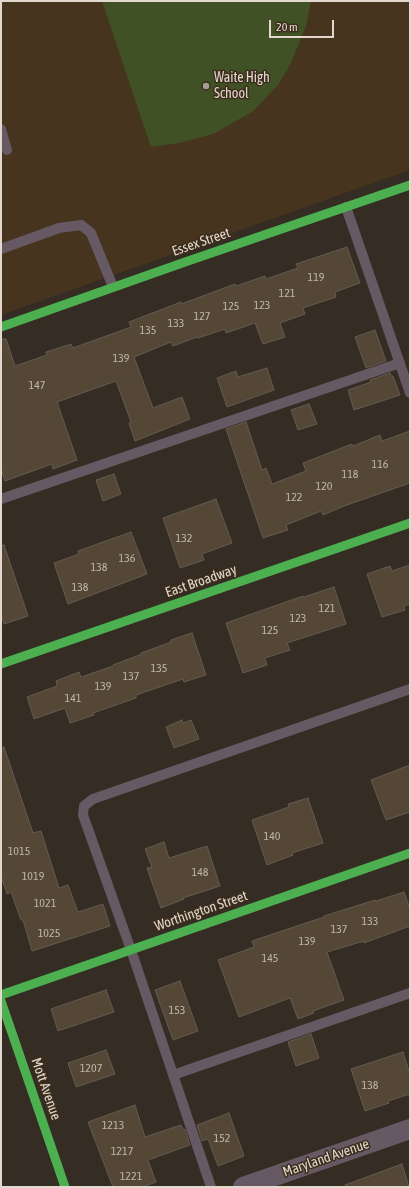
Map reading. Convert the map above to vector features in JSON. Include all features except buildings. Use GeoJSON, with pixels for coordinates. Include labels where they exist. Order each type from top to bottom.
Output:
{"type":"FeatureCollection","features":[{"type":"Feature","properties":{"kind":"street","name":"Essex Street"},"geometry":{"type":"LineString","coordinates":[[1,327],[410,185]]}},
{"type":"Feature","properties":{"kind":"street","name":"East Broadway"},"geometry":{"type":"LineString","coordinates":[[1,664],[410,523]]}},
{"type":"Feature","properties":{"kind":"street","name":"Worthington Street"},"geometry":{"type":"LineString","coordinates":[[1,995],[410,853]]}},
{"type":"Feature","properties":{"kind":"street","name":"Mott Avenue"},"geometry":{"type":"LineString","coordinates":[[1,1001],[65,1187]]}},
{"type":"Feature","properties":{"kind":"street","name":"Maryland Avenue"},"geometry":{"type":"LineString","coordinates":[[243,1187],[410,1129]]}},
{"type":"Feature","properties":{"kind":"lane"},"geometry":{"type":"LineString","coordinates":[[1,129],[7,150]]}},
{"type":"Feature","properties":{"kind":"lane"},"geometry":{"type":"LineString","coordinates":[[346,207],[410,393]]}},
{"type":"Feature","properties":{"kind":"lane"},"geometry":{"type":"LineString","coordinates":[[1,249],[60,228],[81,225],[91,232],[113,287]]}},
{"type":"Feature","properties":{"kind":"lane"},"geometry":{"type":"LineString","coordinates":[[1,499],[400,363]]}},
{"type":"Feature","properties":{"kind":"lane"},"geometry":{"type":"LineString","coordinates":[[211,1187],[131,950],[83,815],[84,806],[93,799],[410,689]]}},
{"type":"Feature","properties":{"kind":"lane"},"geometry":{"type":"LineString","coordinates":[[173,1075],[410,993]]}},
{"type":"Feature","properties":{"kind":"shaded area","name":"Waite High School"},"geometry":{"type":"Polygon","coordinates":[[[1,1],[410,1],[410,170],[1,315],[1,1]]]}},
{"type":"Feature","properties":{"kind":"green space"},"geometry":{"type":"Polygon","coordinates":[[[102,1],[311,1],[306,26],[291,63],[278,85],[252,112],[213,134],[179,143],[151,147],[102,1]]]}},
{"type":"Feature","properties":{"kind":"traffic: fast"},"geometry":{"type":"LineString","coordinates":[[1,327],[410,185]]}},
{"type":"Feature","properties":{"kind":"traffic: fast"},"geometry":{"type":"LineString","coordinates":[[1,664],[410,523]]}},
{"type":"Feature","properties":{"kind":"traffic: fast"},"geometry":{"type":"LineString","coordinates":[[1,995],[410,853]]}},
{"type":"Feature","properties":{"kind":"traffic: fast"},"geometry":{"type":"LineString","coordinates":[[1,1001],[65,1187]]}},
{"type":"Feature","properties":{"kind":"place","name":"Waite High School"},"geometry":{"type":"Point","coordinates":[206,86]}}]}
